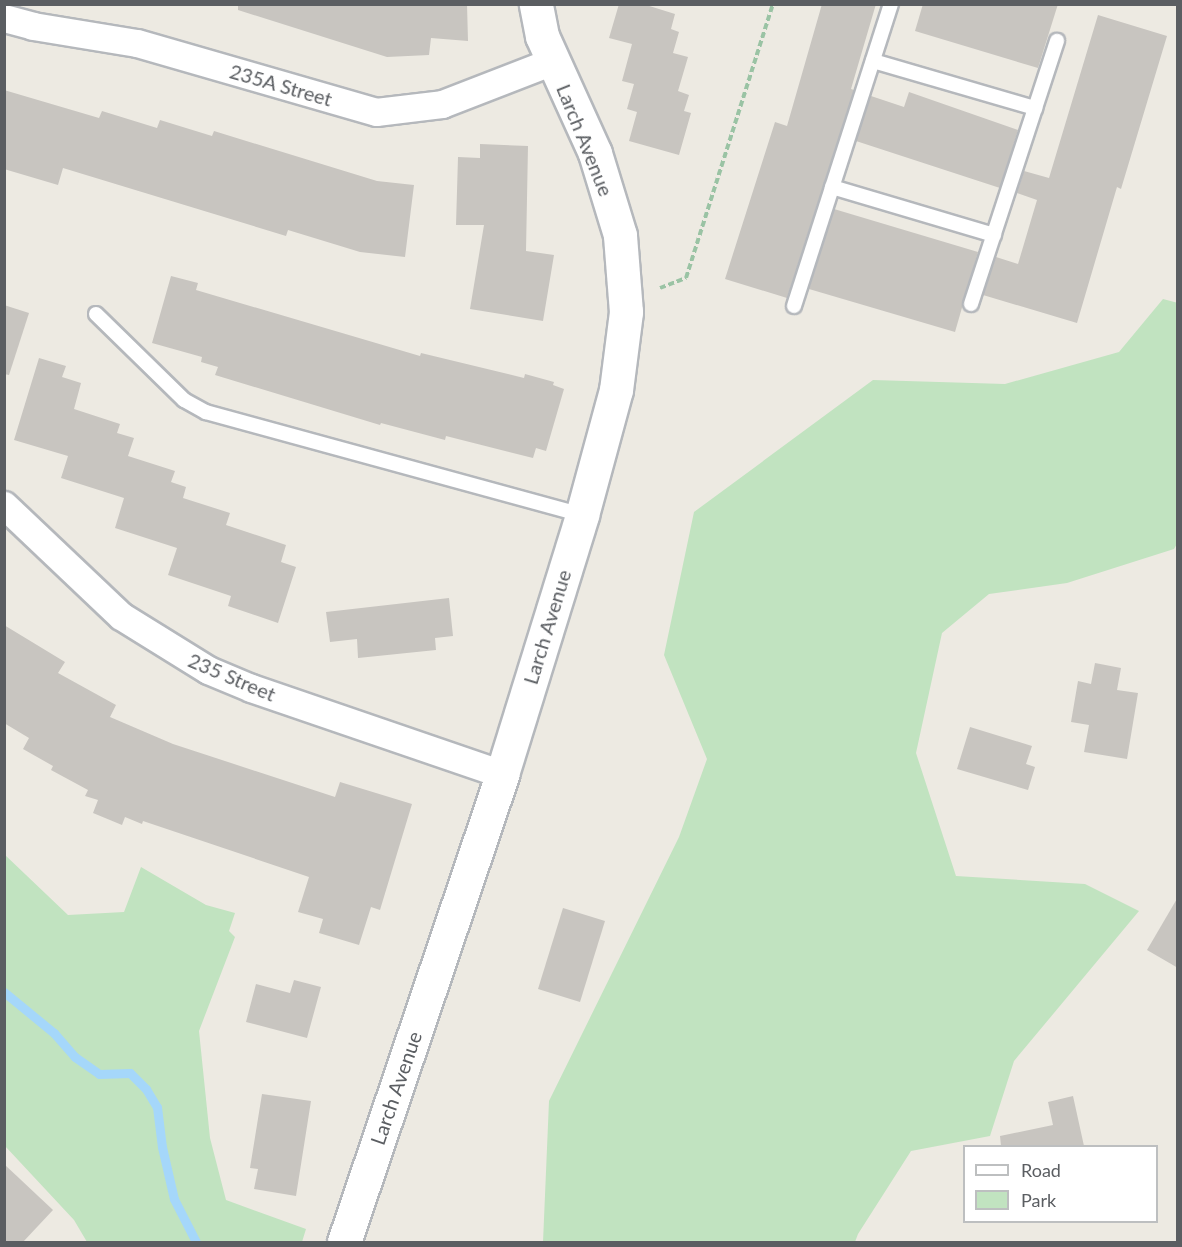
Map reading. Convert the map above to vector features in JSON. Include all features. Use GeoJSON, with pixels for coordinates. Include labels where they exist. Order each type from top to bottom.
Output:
{"type":"FeatureCollection","features":[{"type":"Feature","properties":{"kind":"street","name":"Larch Avenue"},"geometry":{"type":"LineString","coordinates":[[344,1242],[502,774],[582,515],[616,390],[626,312],[625,272],[620,235],[595,153],[542,36],[536,4]]}},
{"type":"Feature","properties":{"kind":"street","name":"235A Street"},"geometry":{"type":"LineString","coordinates":[[4,18],[33,26],[136,43],[376,112],[442,104],[553,61]]}},
{"type":"Feature","properties":{"kind":"street","name":"235 Street"},"geometry":{"type":"LineString","coordinates":[[4,505],[121,616],[208,670],[251,688],[502,774]]}},
{"type":"Feature","properties":{"kind":"lane"},"geometry":{"type":"LineString","coordinates":[[794,306],[891,4]]}},
{"type":"Feature","properties":{"kind":"lane"},"geometry":{"type":"LineString","coordinates":[[971,304],[1057,41]]}},
{"type":"Feature","properties":{"kind":"lane"},"geometry":{"type":"LineString","coordinates":[[873,61],[1035,108]]}},
{"type":"Feature","properties":{"kind":"lane"},"geometry":{"type":"LineString","coordinates":[[832,187],[994,235]]}},
{"type":"Feature","properties":{"kind":"lane"},"geometry":{"type":"LineString","coordinates":[[96,314],[184,400],[206,412],[582,515]]}},
{"type":"Feature","properties":{"kind":"path"},"geometry":{"type":"LineString","coordinates":[[660,288],[686,278],[774,4]]}},
{"type":"Feature","properties":{"kind":"green space"},"geometry":{"type":"Polygon","coordinates":[[[1163,299],[1178,303],[1178,542],[1174,549],[1067,583],[989,594],[942,633],[916,753],[956,876],[1085,884],[1139,911],[1014,1061],[990,1136],[911,1151],[855,1242],[543,1242],[549,1101],[679,837],[707,759],[664,655],[694,512],[873,380],[1005,384],[1119,352],[1163,299]]]}},
{"type":"Feature","properties":{"kind":"green space"},"geometry":{"type":"Polygon","coordinates":[[[4,854],[68,915],[124,912],[141,867],[206,905],[235,913],[229,931],[235,937],[199,1031],[210,1138],[226,1200],[306,1229],[302,1242],[87,1242],[74,1220],[5,1146],[4,854]]]}},
{"type":"Feature","properties":{"kind":"building"},"geometry":{"type":"Polygon","coordinates":[[[238,4],[467,4],[468,41],[431,38],[429,55],[387,57],[238,10],[238,4]]]}},
{"type":"Feature","properties":{"kind":"building"},"geometry":{"type":"Polygon","coordinates":[[[619,4],[643,4],[675,14],[671,29],[679,32],[673,53],[688,57],[678,91],[689,95],[684,111],[691,113],[679,155],[629,141],[637,112],[627,109],[634,84],[622,81],[632,44],[609,38],[619,4]]]}},
{"type":"Feature","properties":{"kind":"building"},"geometry":{"type":"Polygon","coordinates":[[[822,4],[876,4],[851,89],[854,90],[787,298],[725,279],[775,122],[787,126],[822,4]]]}},
{"type":"Feature","properties":{"kind":"building"},"geometry":{"type":"Polygon","coordinates":[[[923,4],[1058,4],[1038,68],[915,31],[923,4]]]}},
{"type":"Feature","properties":{"kind":"building"},"geometry":{"type":"Polygon","coordinates":[[[1098,15],[1167,36],[1121,189],[1117,187],[1077,323],[983,295],[996,257],[1018,264],[1037,200],[1017,193],[1024,171],[1049,178],[1098,15]]]}},
{"type":"Feature","properties":{"kind":"building"},"geometry":{"type":"Polygon","coordinates":[[[4,90],[99,118],[102,111],[157,128],[160,120],[212,136],[214,131],[377,181],[414,185],[405,257],[360,252],[288,230],[286,236],[63,168],[58,185],[4,169],[4,90]]]}},
{"type":"Feature","properties":{"kind":"building"},"geometry":{"type":"Polygon","coordinates":[[[909,92],[1018,130],[1000,188],[856,141],[871,96],[904,107],[909,92]]]}},
{"type":"Feature","properties":{"kind":"building"},"geometry":{"type":"Polygon","coordinates":[[[480,144],[528,146],[526,251],[554,255],[543,321],[470,309],[484,225],[456,225],[458,157],[480,158],[480,144]]]}},
{"type":"Feature","properties":{"kind":"building"},"geometry":{"type":"Polygon","coordinates":[[[834,209],[978,252],[955,332],[809,289],[834,209]]]}},
{"type":"Feature","properties":{"kind":"building"},"geometry":{"type":"Polygon","coordinates":[[[171,276],[198,283],[196,290],[420,356],[421,353],[524,378],[525,374],[554,382],[553,385],[564,389],[546,451],[536,448],[533,458],[446,436],[445,440],[381,423],[380,425],[215,375],[218,367],[201,362],[202,357],[152,343],[171,276]]]}},
{"type":"Feature","properties":{"kind":"building"},"geometry":{"type":"Polygon","coordinates":[[[4,305],[29,313],[9,375],[4,374],[4,305]]]}},
{"type":"Feature","properties":{"kind":"building"},"geometry":{"type":"Polygon","coordinates":[[[39,358],[66,366],[62,377],[81,383],[74,409],[120,424],[117,433],[134,438],[128,456],[175,471],[171,482],[186,487],[183,498],[230,513],[226,525],[286,545],[281,562],[296,567],[278,623],[228,606],[231,596],[168,575],[177,548],[115,528],[124,498],[61,478],[68,456],[14,440],[39,358]]]}},
{"type":"Feature","properties":{"kind":"building"},"geometry":{"type":"Polygon","coordinates":[[[449,598],[453,636],[435,638],[436,650],[358,658],[357,639],[330,642],[326,612],[449,598]]]}},
{"type":"Feature","properties":{"kind":"building"},"geometry":{"type":"Polygon","coordinates":[[[4,625],[65,662],[58,673],[116,705],[110,717],[173,744],[335,797],[340,782],[412,804],[380,910],[371,907],[359,945],[319,933],[323,919],[298,912],[309,877],[143,821],[142,824],[125,817],[122,825],[93,813],[98,800],[85,796],[88,790],[51,770],[53,766],[23,749],[29,738],[4,723],[4,625]]]}},
{"type":"Feature","properties":{"kind":"building"},"geometry":{"type":"Polygon","coordinates":[[[1095,663],[1121,668],[1117,690],[1138,693],[1127,759],[1084,752],[1089,725],[1071,722],[1078,681],[1091,684],[1095,663]]]}},
{"type":"Feature","properties":{"kind":"building"},"geometry":{"type":"Polygon","coordinates":[[[970,727],[1032,746],[1026,764],[1035,767],[1028,790],[957,769],[970,727]]]}},
{"type":"Feature","properties":{"kind":"building"},"geometry":{"type":"Polygon","coordinates":[[[1178,897],[1178,968],[1147,950],[1178,897]]]}},
{"type":"Feature","properties":{"kind":"building"},"geometry":{"type":"Polygon","coordinates":[[[563,908],[605,921],[580,1002],[538,989],[563,908]]]}},
{"type":"Feature","properties":{"kind":"building"},"geometry":{"type":"Polygon","coordinates":[[[294,980],[321,987],[307,1038],[246,1022],[256,984],[290,993],[294,980]]]}},
{"type":"Feature","properties":{"kind":"building"},"geometry":{"type":"Polygon","coordinates":[[[262,1094],[311,1101],[296,1196],[254,1189],[258,1169],[250,1168],[262,1094]]]}},
{"type":"Feature","properties":{"kind":"building"},"geometry":{"type":"Polygon","coordinates":[[[1073,1096],[1084,1145],[1001,1145],[1000,1136],[1053,1125],[1048,1102],[1073,1096]]]}},
{"type":"Feature","properties":{"kind":"building"},"geometry":{"type":"Polygon","coordinates":[[[4,1164],[53,1210],[23,1242],[4,1242],[4,1164]]]}},
{"type":"Feature","properties":{"kind":"waterway"},"geometry":{"type":"LineString","coordinates":[[4,992],[54,1033],[75,1057],[99,1074],[130,1073],[146,1089],[157,1107],[162,1147],[174,1199],[196,1242]]}}]}
